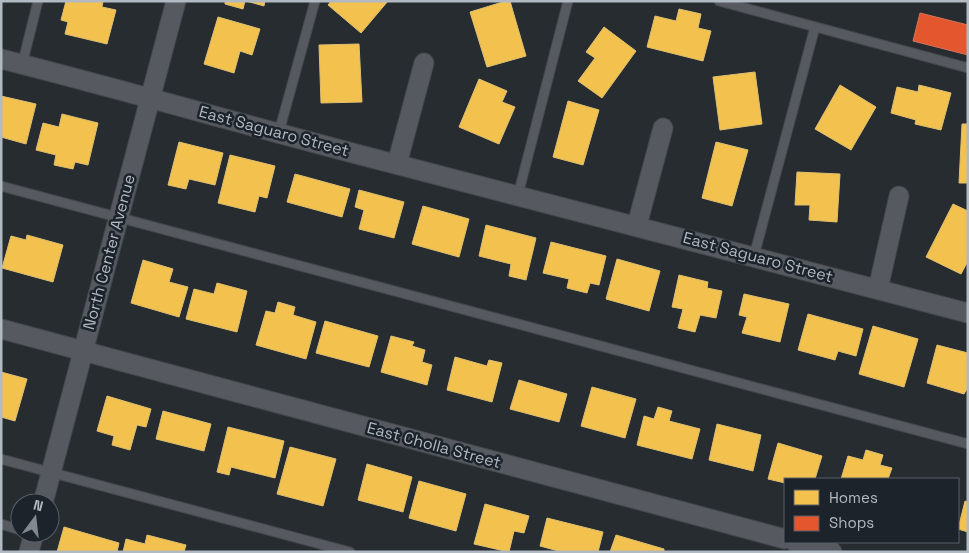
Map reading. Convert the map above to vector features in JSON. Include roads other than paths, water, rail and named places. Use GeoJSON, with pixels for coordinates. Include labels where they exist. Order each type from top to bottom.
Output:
{"type":"FeatureCollection","features":[{"type":"Feature","properties":{"kind":"street","name":"North Center Avenue"},"geometry":{"type":"LineString","coordinates":[[46,493],[176,1]]}},
{"type":"Feature","properties":{"kind":"street","name":"East Saguaro Street"},"geometry":{"type":"LineString","coordinates":[[1,60],[150,96],[397,164],[637,225],[968,313]]}},
{"type":"Feature","properties":{"kind":"street"},"geometry":{"type":"LineString","coordinates":[[397,164],[424,63]]}},
{"type":"Feature","properties":{"kind":"street"},"geometry":{"type":"LineString","coordinates":[[637,225],[663,128]]}},
{"type":"Feature","properties":{"kind":"street"},"geometry":{"type":"LineString","coordinates":[[878,289],[899,196]]}},
{"type":"Feature","properties":{"kind":"street","name":"East Cholla Street"},"geometry":{"type":"LineString","coordinates":[[1,329],[784,539]]}},
{"type":"Feature","properties":{"kind":"street"},"geometry":{"type":"LineString","coordinates":[[799,543],[832,552]]}},
{"type":"Feature","properties":{"kind":"lane"},"geometry":{"type":"LineString","coordinates":[[22,65],[38,1]]}},
{"type":"Feature","properties":{"kind":"lane"},"geometry":{"type":"LineString","coordinates":[[279,132],[314,1]]}},
{"type":"Feature","properties":{"kind":"lane"},"geometry":{"type":"LineString","coordinates":[[518,195],[568,1]]}},
{"type":"Feature","properties":{"kind":"lane"},"geometry":{"type":"LineString","coordinates":[[719,1],[968,68]]}},
{"type":"Feature","properties":{"kind":"lane"},"geometry":{"type":"LineString","coordinates":[[754,256],[815,27]]}},
{"type":"Feature","properties":{"kind":"lane"},"geometry":{"type":"LineString","coordinates":[[1,186],[968,444]]}},
{"type":"Feature","properties":{"kind":"lane"},"geometry":{"type":"LineString","coordinates":[[1,459],[52,471],[350,552]]}}]}
